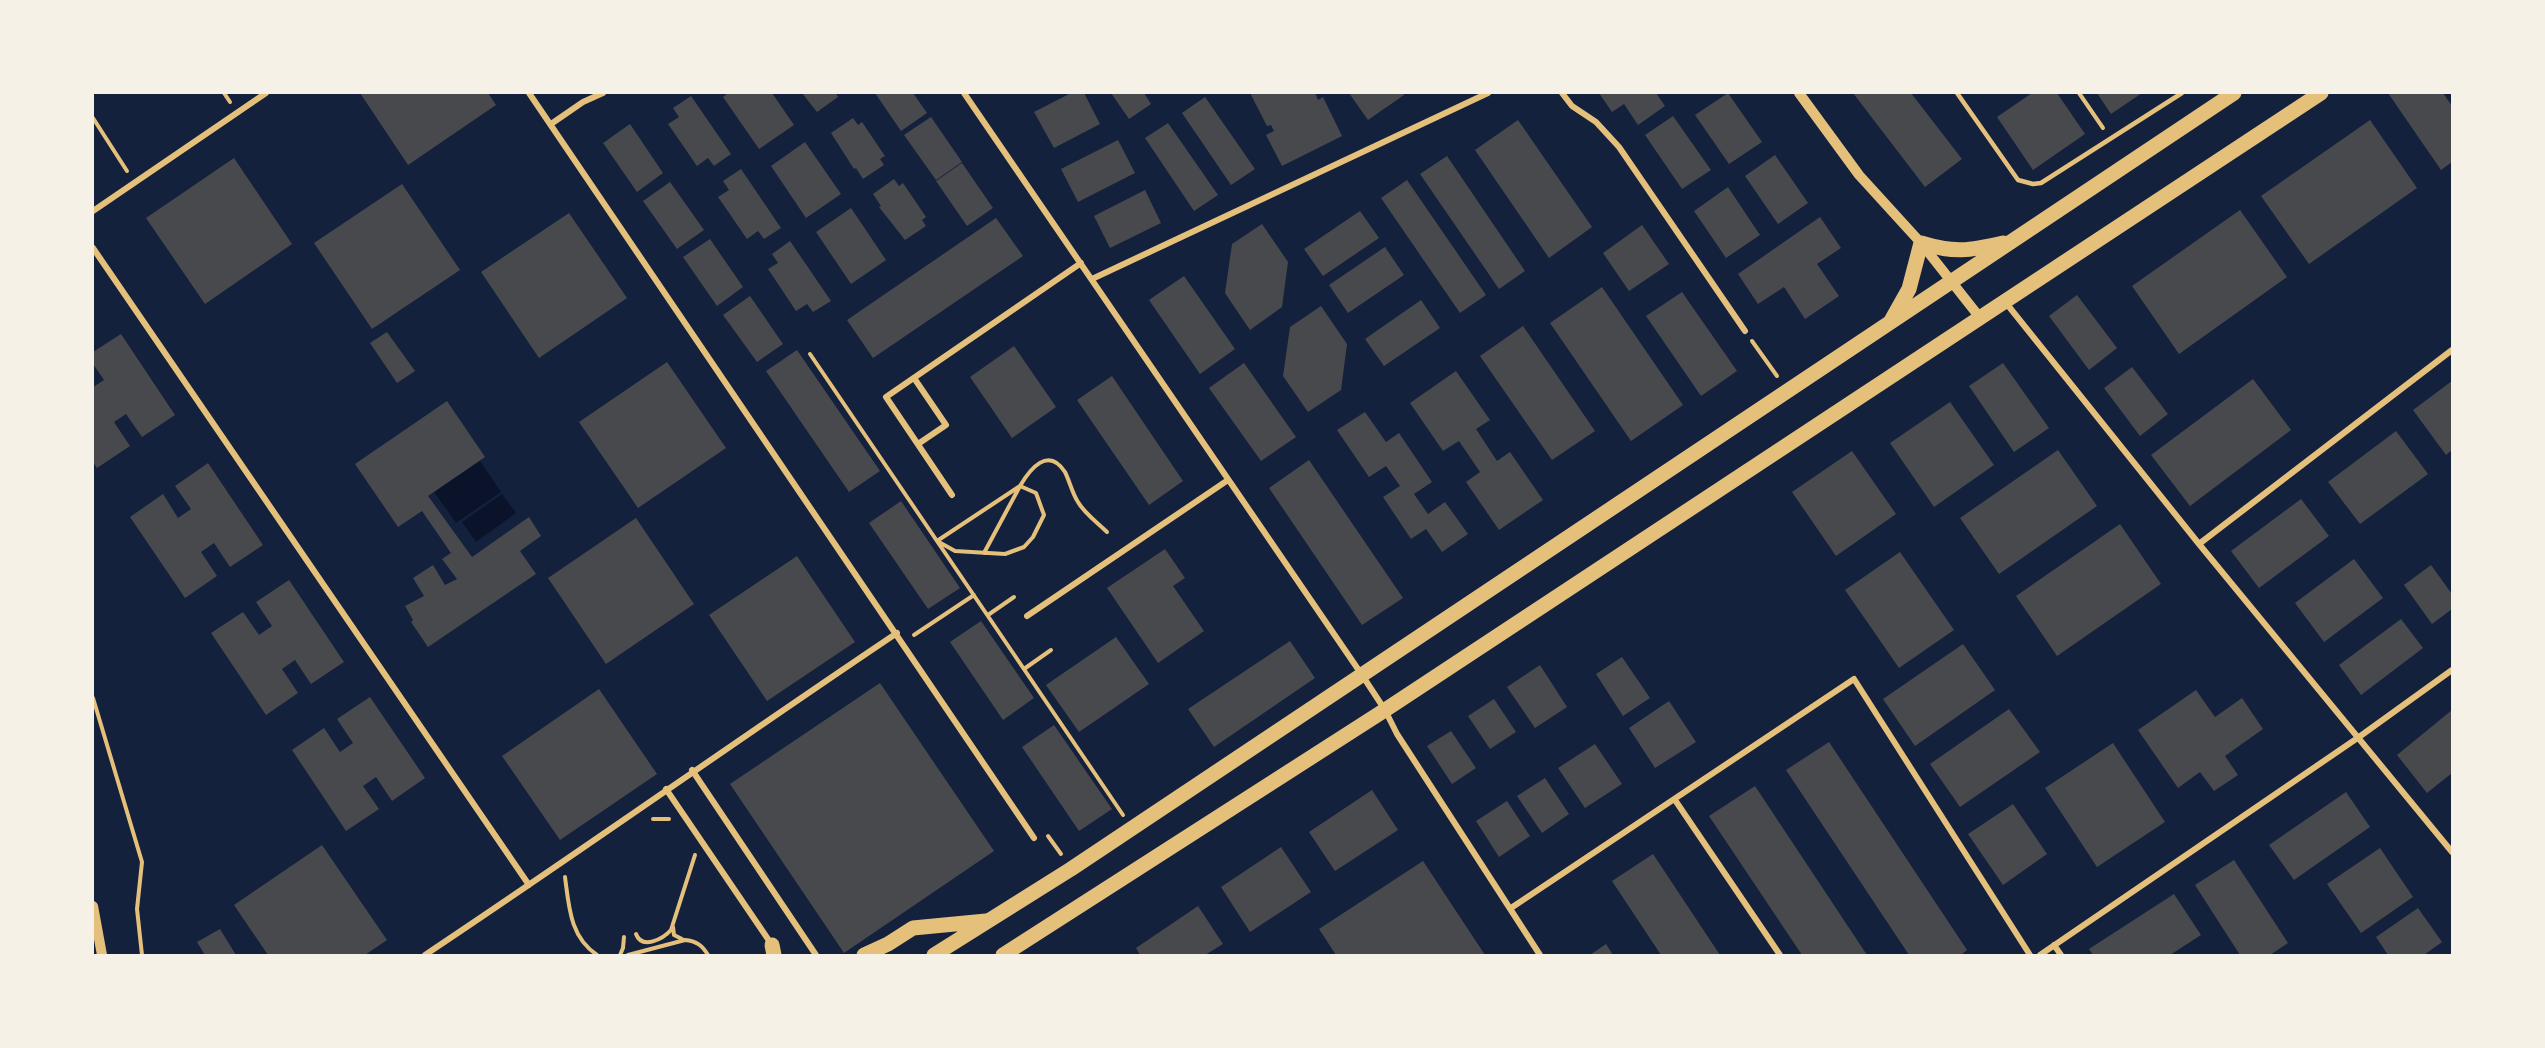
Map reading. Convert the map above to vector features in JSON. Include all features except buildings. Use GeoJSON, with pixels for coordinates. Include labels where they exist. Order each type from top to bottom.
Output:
{"type":"FeatureCollection","features":[{"type":"Feature","properties":{"kind":"main road"},"geometry":{"type":"LineString","coordinates":[[934,955],[1071,869],[2234,93]]}},
{"type":"Feature","properties":{"kind":"main road"},"geometry":{"type":"LineString","coordinates":[[1003,955],[1385,710],[2006,303],[2321,93]]}},
{"type":"Feature","properties":{"kind":"main road"},"geometry":{"type":"LineString","coordinates":[[1890,323],[1910,289],[1921,243],[1947,251],[1975,250],[2015,240]]}},
{"type":"Feature","properties":{"kind":"main road"},"geometry":{"type":"LineString","coordinates":[[864,955],[888,944],[913,928],[992,920]]}},
{"type":"Feature","properties":{"kind":"street"},"geometry":{"type":"LineString","coordinates":[[93,211],[266,93]]}},
{"type":"Feature","properties":{"kind":"street"},"geometry":{"type":"LineString","coordinates":[[530,93],[1034,838]]}},
{"type":"Feature","properties":{"kind":"street"},"geometry":{"type":"LineString","coordinates":[[551,124],[583,102],[603,93]]}},
{"type":"Feature","properties":{"kind":"street"},"geometry":{"type":"LineString","coordinates":[[964,93],[1362,675],[1385,710],[1397,734],[1540,955]]}},
{"type":"Feature","properties":{"kind":"street"},"geometry":{"type":"LineString","coordinates":[[1092,279],[1488,93]]}},
{"type":"Feature","properties":{"kind":"street"},"geometry":{"type":"LineString","coordinates":[[1562,93],[1572,106],[1596,122],[1619,147],[1745,331]]}},
{"type":"Feature","properties":{"kind":"street"},"geometry":{"type":"LineString","coordinates":[[1799,93],[1859,176],[1921,243],[1981,319]]}},
{"type":"Feature","properties":{"kind":"street"},"geometry":{"type":"LineString","coordinates":[[93,248],[529,885]]}},
{"type":"Feature","properties":{"kind":"street"},"geometry":{"type":"LineString","coordinates":[[952,495],[886,397],[1081,263]]}},
{"type":"Feature","properties":{"kind":"street"},"geometry":{"type":"LineString","coordinates":[[2006,303],[2199,544],[2452,852]]}},
{"type":"Feature","properties":{"kind":"street"},"geometry":{"type":"LineString","coordinates":[[2199,544],[2452,350]]}},
{"type":"Feature","properties":{"kind":"street"},"geometry":{"type":"LineString","coordinates":[[914,378],[946,425],[918,444]]}},
{"type":"Feature","properties":{"kind":"street"},"geometry":{"type":"LineString","coordinates":[[1028,616],[1228,480]]}},
{"type":"Feature","properties":{"kind":"street"},"geometry":{"type":"LineString","coordinates":[[425,955],[897,633]]}},
{"type":"Feature","properties":{"kind":"street"},"geometry":{"type":"LineString","coordinates":[[2040,955],[2452,670]]}},
{"type":"Feature","properties":{"kind":"street"},"geometry":{"type":"LineString","coordinates":[[1511,908],[1854,679],[2030,955]]}},
{"type":"Feature","properties":{"kind":"street"},"geometry":{"type":"LineString","coordinates":[[693,770],[816,955]]}},
{"type":"Feature","properties":{"kind":"street"},"geometry":{"type":"LineString","coordinates":[[666,789],[774,952]]}},
{"type":"Feature","properties":{"kind":"street"},"geometry":{"type":"LineString","coordinates":[[1675,800],[1780,955]]}},
{"type":"Feature","properties":{"kind":"street"},"geometry":{"type":"LineString","coordinates":[[93,906],[102,955]]}},
{"type":"Feature","properties":{"kind":"street"},"geometry":{"type":"LineString","coordinates":[[2054,945],[2061,955]]}},
{"type":"Feature","properties":{"kind":"lane"},"geometry":{"type":"LineString","coordinates":[[1957,93],[2018,180],[2033,184],[2041,183],[2182,93]]}},
{"type":"Feature","properties":{"kind":"path"},"geometry":{"type":"LineString","coordinates":[[2079,93],[2110,139]]}},
{"type":"Feature","properties":{"kind":"path"},"geometry":{"type":"LineString","coordinates":[[93,118],[135,183]]}},
{"type":"Feature","properties":{"kind":"path"},"geometry":{"type":"LineString","coordinates":[[1745,331],[1788,391]]}},
{"type":"Feature","properties":{"kind":"path"},"geometry":{"type":"LineString","coordinates":[[810,354],[1132,828]]}},
{"type":"Feature","properties":{"kind":"path"},"geometry":{"type":"LineString","coordinates":[[984,553],[1031,467],[1043,461],[1053,462],[1064,470],[1078,503],[1107,532]]}},
{"type":"Feature","properties":{"kind":"path"},"geometry":{"type":"LineString","coordinates":[[937,541],[1020,486]]}},
{"type":"Feature","properties":{"kind":"path"},"geometry":{"type":"LineString","coordinates":[[937,541],[955,551],[1005,554],[1024,547],[1033,537],[1044,515],[1041,501],[1036,493],[1020,486]]}},
{"type":"Feature","properties":{"kind":"path"},"geometry":{"type":"LineString","coordinates":[[925,628],[974,595]]}},
{"type":"Feature","properties":{"kind":"path"},"geometry":{"type":"LineString","coordinates":[[988,615],[1014,597]]}},
{"type":"Feature","properties":{"kind":"path"},"geometry":{"type":"LineString","coordinates":[[1024,669],[1051,650]]}},
{"type":"Feature","properties":{"kind":"path"},"geometry":{"type":"LineString","coordinates":[[93,698],[142,862],[137,909],[142,955]]}},
{"type":"Feature","properties":{"kind":"path"},"geometry":{"type":"LineString","coordinates":[[646,822],[661,819],[675,821]]}},
{"type":"Feature","properties":{"kind":"path"},"geometry":{"type":"LineString","coordinates":[[1045,831],[1071,869]]}},
{"type":"Feature","properties":{"kind":"path"},"geometry":{"type":"LineString","coordinates":[[636,934],[643,942],[651,941],[666,937],[673,926],[695,857],[692,844]]}},
{"type":"Feature","properties":{"kind":"path"},"geometry":{"type":"LineString","coordinates":[[559,882],[574,871]]}},
{"type":"Feature","properties":{"kind":"path"},"geometry":{"type":"LineString","coordinates":[[566,877],[569,914],[575,930],[586,948],[597,955]]}},
{"type":"Feature","properties":{"kind":"path"},"geometry":{"type":"LineString","coordinates":[[673,926],[674,935],[682,940]]}},
{"type":"Feature","properties":{"kind":"path"},"geometry":{"type":"LineString","coordinates":[[620,955],[624,948],[624,937]]}},
{"type":"Feature","properties":{"kind":"path"},"geometry":{"type":"LineString","coordinates":[[628,955],[682,940],[693,940],[703,946],[708,955]]}},
{"type":"Feature","properties":{"kind":"water"},"geometry":{"type":"Polygon","coordinates":[[[480,461],[501,492],[456,523],[434,492],[480,461]]]}},
{"type":"Feature","properties":{"kind":"water"},"geometry":{"type":"Polygon","coordinates":[[[502,494],[516,513],[476,542],[462,522],[502,494]]]}}]}
